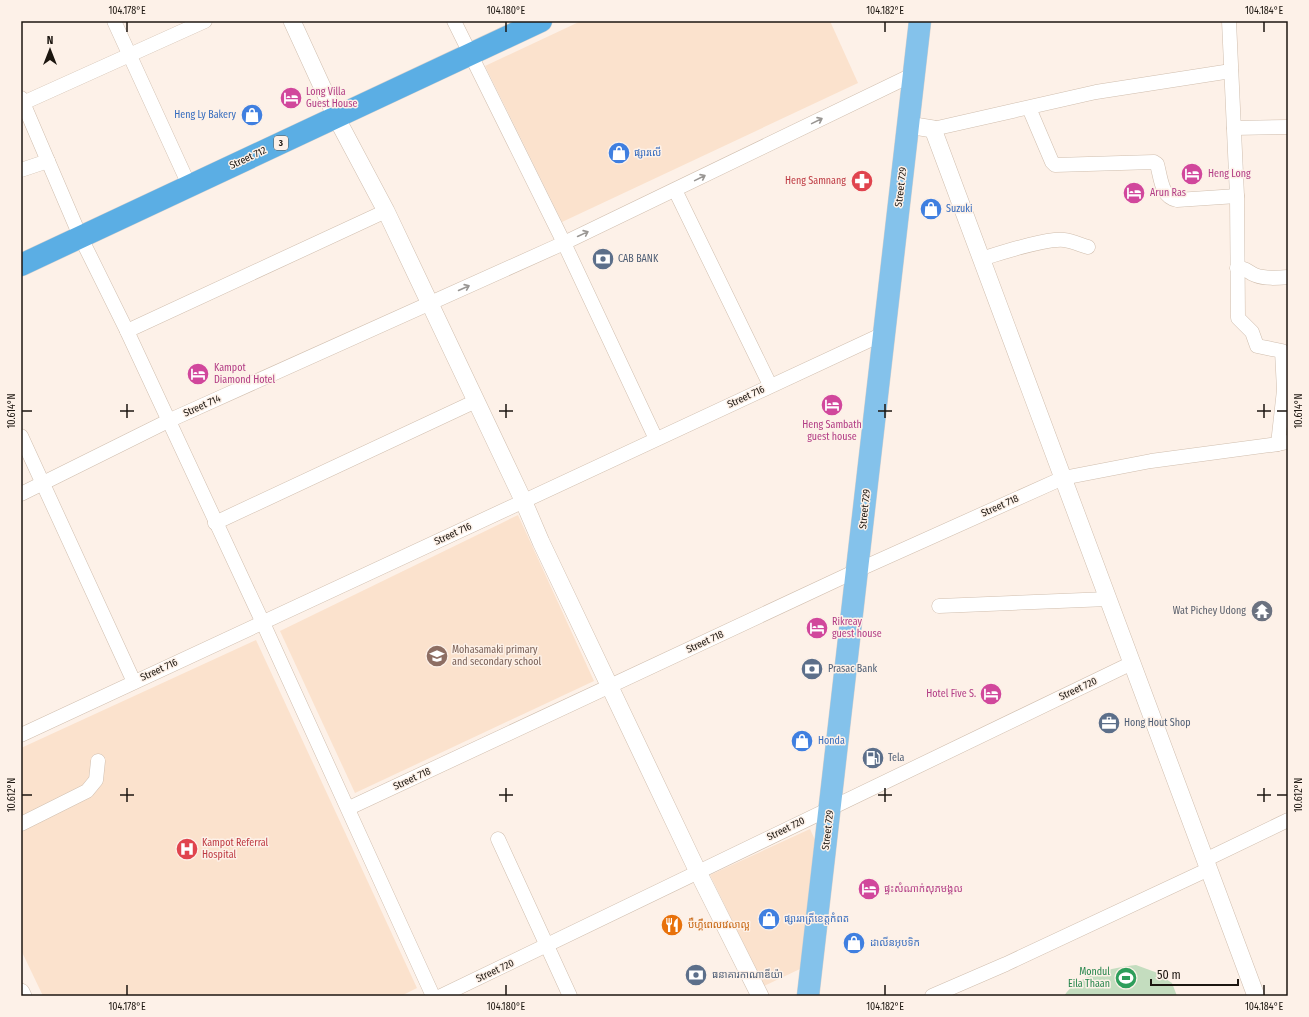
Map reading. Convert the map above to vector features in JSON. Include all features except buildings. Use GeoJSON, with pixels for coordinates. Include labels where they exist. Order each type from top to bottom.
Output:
{"type":"FeatureCollection","features":[{"type":"Feature","properties":{"kind":"highway","name":"Street 712"},"geometry":{"type":"LineString","coordinates":[[21,265],[541,21]]}},
{"type":"Feature","properties":{"kind":"main road","name":"Street 729"},"geometry":{"type":"LineString","coordinates":[[808,996],[920,21]]}},
{"type":"Feature","properties":{"kind":"street"},"geometry":{"type":"LineString","coordinates":[[114,21],[189,185]]}},
{"type":"Feature","properties":{"kind":"street"},"geometry":{"type":"LineString","coordinates":[[205,21],[129,56],[22,101],[80,236],[127,331],[215,523],[349,808],[434,996]]}},
{"type":"Feature","properties":{"kind":"street"},"geometry":{"type":"LineString","coordinates":[[292,21],[336,117],[386,211],[698,872],[760,996]]}},
{"type":"Feature","properties":{"kind":"street"},"geometry":{"type":"LineString","coordinates":[[454,21],[564,243],[656,439]]}},
{"type":"Feature","properties":{"kind":"street"},"geometry":{"type":"LineString","coordinates":[[1229,21],[1237,196],[1238,318],[1252,332],[1258,346],[1262,349],[1278,349],[1283,354],[1283,443]]}},
{"type":"Feature","properties":{"kind":"street"},"geometry":{"type":"LineString","coordinates":[[908,125],[933,129],[1096,92],[1231,71]]}},
{"type":"Feature","properties":{"kind":"street","name":"Street 714"},"geometry":{"type":"LineString","coordinates":[[21,494],[168,421],[564,243],[914,74]]}},
{"type":"Feature","properties":{"kind":"street"},"geometry":{"type":"LineString","coordinates":[[1029,108],[1052,162],[1055,165],[1154,162],[1157,164],[1165,194],[1170,199],[1177,200],[1237,196]]}},
{"type":"Feature","properties":{"kind":"street"},"geometry":{"type":"LineString","coordinates":[[1234,128],[1288,127]]}},
{"type":"Feature","properties":{"kind":"street"},"geometry":{"type":"LineString","coordinates":[[933,129],[1256,996]]}},
{"type":"Feature","properties":{"kind":"street"},"geometry":{"type":"LineString","coordinates":[[21,170],[48,161]]}},
{"type":"Feature","properties":{"kind":"street"},"geometry":{"type":"LineString","coordinates":[[676,190],[770,385]]}},
{"type":"Feature","properties":{"kind":"street"},"geometry":{"type":"LineString","coordinates":[[127,331],[386,211]]}},
{"type":"Feature","properties":{"kind":"street"},"geometry":{"type":"LineString","coordinates":[[981,258],[1057,240],[1065,240],[1088,247]]}},
{"type":"Feature","properties":{"kind":"street"},"geometry":{"type":"LineString","coordinates":[[1237,268],[1243,267],[1256,276],[1274,278],[1288,277]]}},
{"type":"Feature","properties":{"kind":"street","name":"Street 716"},"geometry":{"type":"LineString","coordinates":[[21,735],[770,385],[885,333]]}},
{"type":"Feature","properties":{"kind":"street"},"geometry":{"type":"LineString","coordinates":[[215,523],[476,401]]}},
{"type":"Feature","properties":{"kind":"street"},"geometry":{"type":"LineString","coordinates":[[21,436],[134,682]]}},
{"type":"Feature","properties":{"kind":"street","name":"Street 718"},"geometry":{"type":"LineString","coordinates":[[349,808],[858,570],[1063,478],[1151,461],[1283,443]]}},
{"type":"Feature","properties":{"kind":"street"},"geometry":{"type":"LineString","coordinates":[[939,606],[1108,599]]}},
{"type":"Feature","properties":{"kind":"street","name":"Street 720"},"geometry":{"type":"LineString","coordinates":[[441,996],[1132,663]]}},
{"type":"Feature","properties":{"kind":"street"},"geometry":{"type":"LineString","coordinates":[[21,824],[87,791],[96,780],[98,761]]}},
{"type":"Feature","properties":{"kind":"street"},"geometry":{"type":"LineString","coordinates":[[932,996],[1006,964],[1207,864],[1288,820]]}},
{"type":"Feature","properties":{"kind":"street"},"geometry":{"type":"LineString","coordinates":[[498,839],[570,996]]}},
{"type":"Feature","properties":{"kind":"street"},"geometry":{"type":"LineString","coordinates":[[21,992],[23,996]]}},
{"type":"Feature","properties":{"kind":"shaded area","name":"ផ្សារលើ"},"geometry":{"type":"Polygon","coordinates":[[[581,21],[830,21],[858,83],[562,222],[485,66],[581,21]]]}},
{"type":"Feature","properties":{"kind":"shaded area","name":"Mohasamaki primary and secondary school"},"geometry":{"type":"Polygon","coordinates":[[[518,515],[594,681],[355,793],[280,631],[518,515]]]}},
{"type":"Feature","properties":{"kind":"shaded area","name":"Kampot Referral Hospital"},"geometry":{"type":"Polygon","coordinates":[[[256,640],[417,988],[401,996],[43,996],[21,950],[21,748],[256,640]]]}},
{"type":"Feature","properties":{"kind":"shaded area","name":"ផ្សាររាត្រីខេត្តកំពត"},"geometry":{"type":"Polygon","coordinates":[[[810,829],[815,840],[800,969],[764,986],[710,875],[810,829]]]}},
{"type":"Feature","properties":{"kind":"green space","name":"Mondul Eila Thaan"},"geometry":{"type":"Polygon","coordinates":[[[1136,965],[1155,972],[1172,983],[1177,996],[1064,996],[1070,988],[1087,977],[1107,970],[1136,965]]]}},
{"type":"Feature","properties":{"kind":"place","name":"Long Villa Guest House"},"geometry":{"type":"Point","coordinates":[291,98]}},
{"type":"Feature","properties":{"kind":"place","name":"Heng Ly Bakery"},"geometry":{"type":"Point","coordinates":[252,115]}},
{"type":"Feature","properties":{"kind":"place","name":"ផ្សារលើ"},"geometry":{"type":"Point","coordinates":[619,153]}},
{"type":"Feature","properties":{"kind":"place","name":"Heng Long"},"geometry":{"type":"Point","coordinates":[1192,174]}},
{"type":"Feature","properties":{"kind":"place","name":"Heng Samnang"},"geometry":{"type":"Point","coordinates":[862,181]}},
{"type":"Feature","properties":{"kind":"place","name":"Arun Ras"},"geometry":{"type":"Point","coordinates":[1134,193]}},
{"type":"Feature","properties":{"kind":"place","name":"Suzuki"},"geometry":{"type":"Point","coordinates":[931,209]}},
{"type":"Feature","properties":{"kind":"place","name":"CAB BANK"},"geometry":{"type":"Point","coordinates":[603,259]}},
{"type":"Feature","properties":{"kind":"place","name":"Kampot Diamond Hotel"},"geometry":{"type":"Point","coordinates":[198,374]}},
{"type":"Feature","properties":{"kind":"place","name":"Heng Sambath guest house"},"geometry":{"type":"Point","coordinates":[832,405]}},
{"type":"Feature","properties":{"kind":"place","name":"Wat Pichey Udong"},"geometry":{"type":"Point","coordinates":[1262,611]}},
{"type":"Feature","properties":{"kind":"place","name":"Rikreay guest house"},"geometry":{"type":"Point","coordinates":[817,628]}},
{"type":"Feature","properties":{"kind":"place","name":"Mohasamaki primary and secondary school"},"geometry":{"type":"Point","coordinates":[437,656]}},
{"type":"Feature","properties":{"kind":"place","name":"Prasac Bank"},"geometry":{"type":"Point","coordinates":[812,669]}},
{"type":"Feature","properties":{"kind":"place","name":"Hotel Five S."},"geometry":{"type":"Point","coordinates":[991,694]}},
{"type":"Feature","properties":{"kind":"place","name":"Hong Hout Shop"},"geometry":{"type":"Point","coordinates":[1109,723]}},
{"type":"Feature","properties":{"kind":"place","name":"Honda"},"geometry":{"type":"Point","coordinates":[802,741]}},
{"type":"Feature","properties":{"kind":"place","name":"Tela"},"geometry":{"type":"Point","coordinates":[873,758]}},
{"type":"Feature","properties":{"kind":"place","name":"Kampot Referral Hospital"},"geometry":{"type":"Point","coordinates":[187,849]}},
{"type":"Feature","properties":{"kind":"place","name":"ផ្ទះសំណាក់សុភមង្គល"},"geometry":{"type":"Point","coordinates":[869,889]}},
{"type":"Feature","properties":{"kind":"place","name":"ផ្សាររាត្រីខេត្តកំពត"},"geometry":{"type":"Point","coordinates":[769,919]}},
{"type":"Feature","properties":{"kind":"place","name":"ប៊ឺហ្គឺពេលវេលាល្អ"},"geometry":{"type":"Point","coordinates":[672,925]}},
{"type":"Feature","properties":{"kind":"place","name":"ដាលីនអុបទិក"},"geometry":{"type":"Point","coordinates":[854,943]}},
{"type":"Feature","properties":{"kind":"place","name":"ធនាគារកាណាឌីយ៉ា"},"geometry":{"type":"Point","coordinates":[696,975]}},
{"type":"Feature","properties":{"kind":"place","name":"Mondul Eila Thaan"},"geometry":{"type":"Point","coordinates":[1126,978]}}]}
